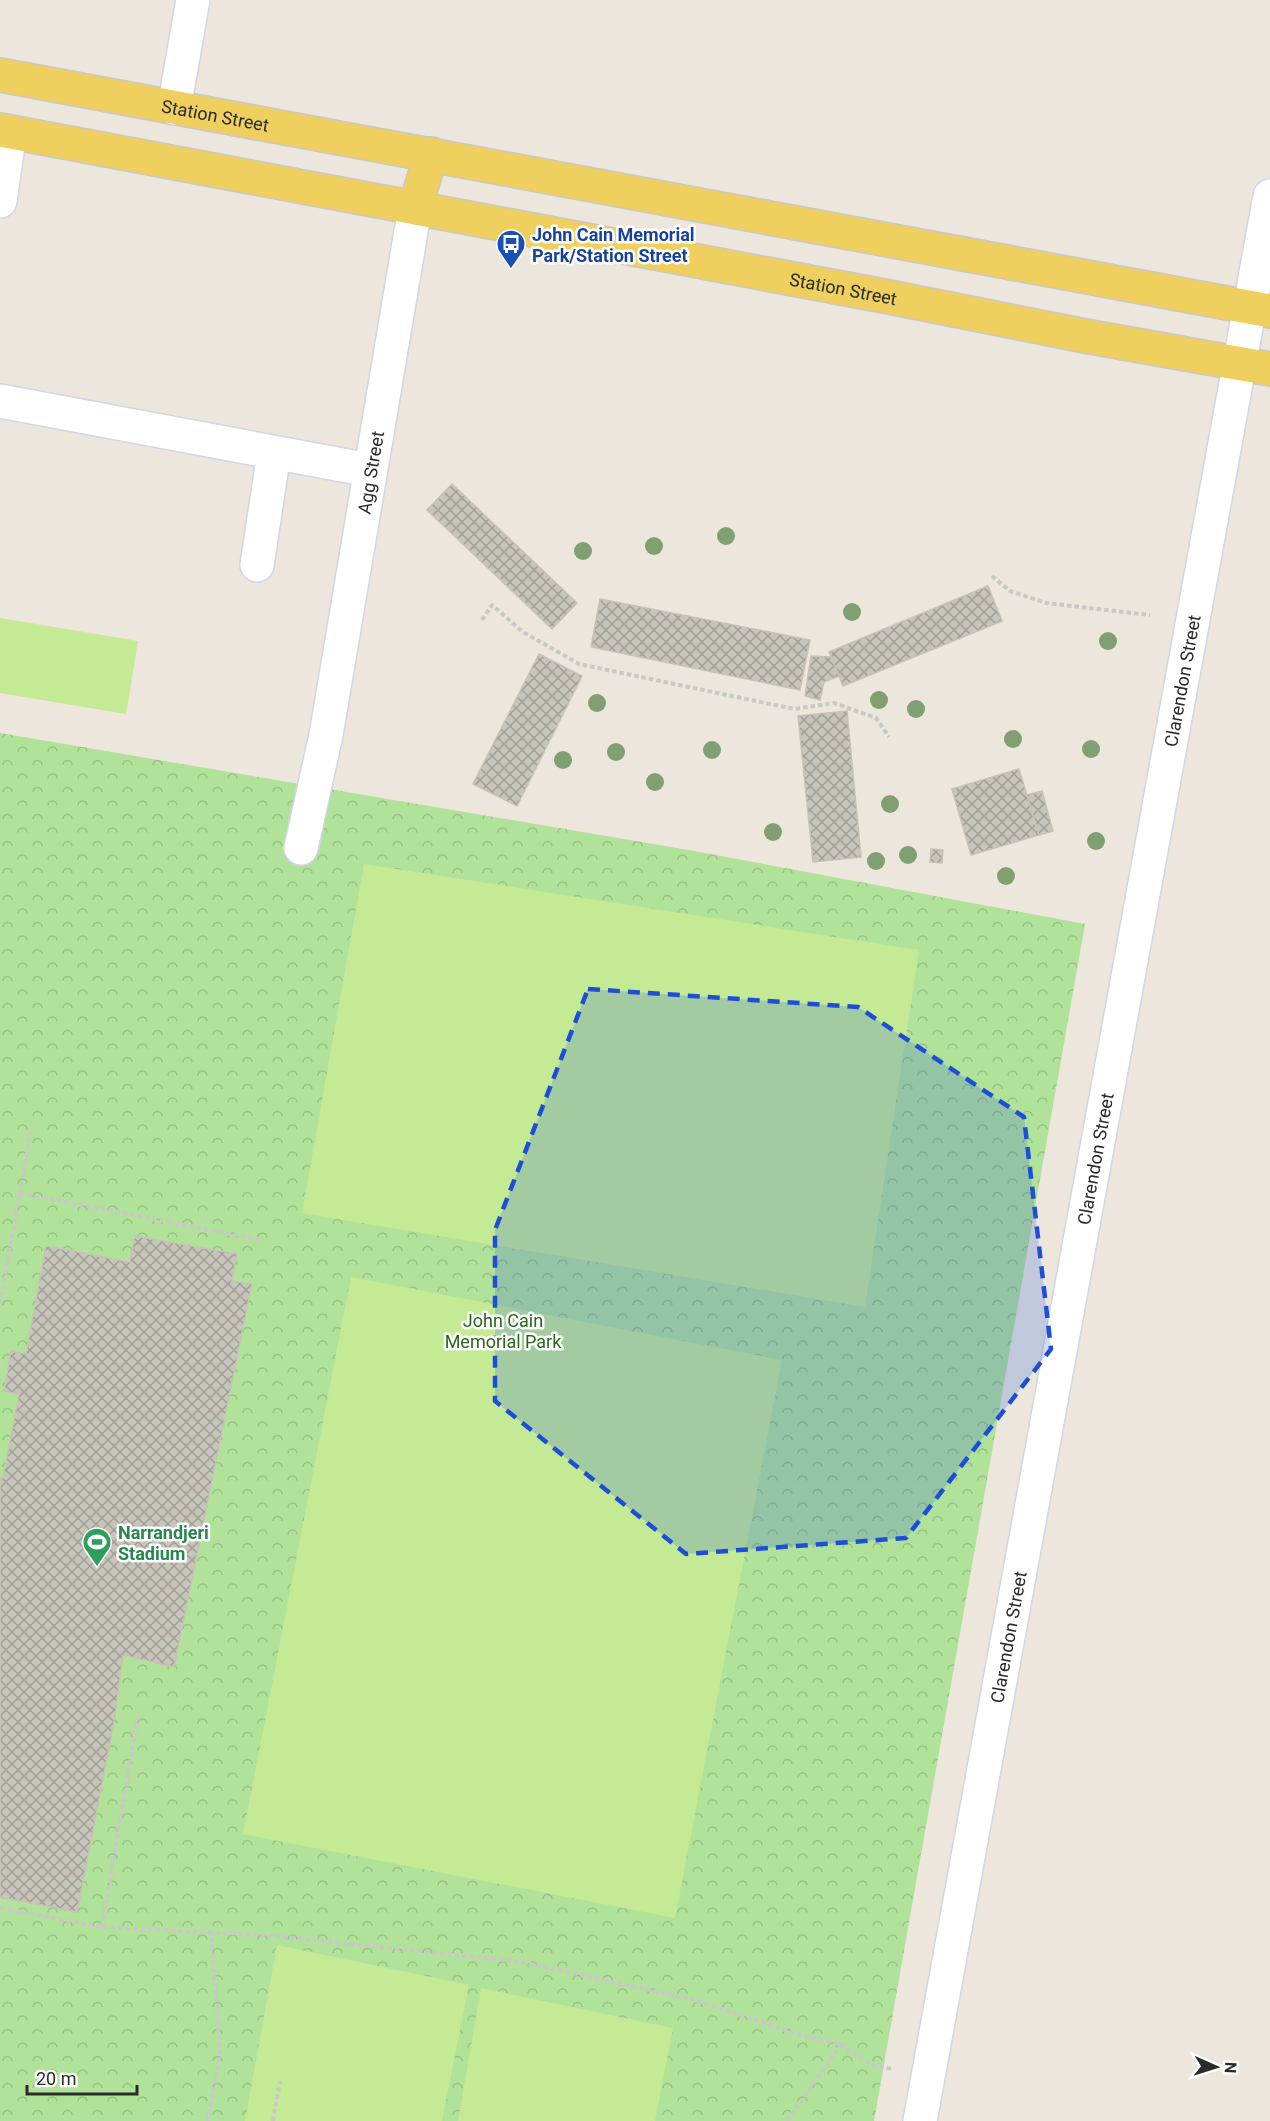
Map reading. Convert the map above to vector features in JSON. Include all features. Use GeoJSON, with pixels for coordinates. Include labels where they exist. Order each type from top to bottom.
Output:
{"type":"FeatureCollection","features":[{"type":"Feature","properties":{"kind":"main road","name":"Station Street"},"geometry":{"type":"LineString","coordinates":[[0,75],[1260,309]]}},
{"type":"Feature","properties":{"kind":"main road","name":"Station Street"},"geometry":{"type":"LineString","coordinates":[[5,131],[1255,366]]}},
{"type":"Feature","properties":{"kind":"main road"},"geometry":{"type":"LineString","coordinates":[[415,208],[431,154]]}},
{"type":"Feature","properties":{"kind":"street"},"geometry":{"type":"LineString","coordinates":[[174,108],[193,0]]}},
{"type":"Feature","properties":{"kind":"street"},"geometry":{"type":"LineString","coordinates":[[0,201],[5,131]]}},
{"type":"Feature","properties":{"kind":"street","name":"Clarendon Street"},"geometry":{"type":"LineString","coordinates":[[920,2121],[1255,366],[1270,196]]}},
{"type":"Feature","properties":{"kind":"street","name":"Agg Street"},"geometry":{"type":"LineString","coordinates":[[301,848],[326,735],[415,208]]}},
{"type":"Feature","properties":{"kind":"street"},"geometry":{"type":"LineString","coordinates":[[0,401],[369,470]]}},
{"type":"Feature","properties":{"kind":"street"},"geometry":{"type":"LineString","coordinates":[[257,565],[274,453]]}},
{"type":"Feature","properties":{"kind":"path"},"geometry":{"type":"LineString","coordinates":[[993,576],[1010,591],[1046,603],[1150,615]]}},
{"type":"Feature","properties":{"kind":"path"},"geometry":{"type":"LineString","coordinates":[[482,620],[492,605],[523,632],[579,664],[794,709],[834,703],[876,718],[889,737]]}},
{"type":"Feature","properties":{"kind":"path"},"geometry":{"type":"LineString","coordinates":[[0,1304],[31,1130]]}},
{"type":"Feature","properties":{"kind":"path"},"geometry":{"type":"LineString","coordinates":[[20,1193],[262,1240]]}},
{"type":"Feature","properties":{"kind":"path"},"geometry":{"type":"LineString","coordinates":[[102,1927],[138,1715]]}},
{"type":"Feature","properties":{"kind":"path"},"geometry":{"type":"LineString","coordinates":[[0,1908],[102,1927],[278,1936],[522,1962],[692,1999],[800,2035],[841,2044],[871,2065],[928,2076]]}},
{"type":"Feature","properties":{"kind":"path"},"geometry":{"type":"LineString","coordinates":[[208,2121],[220,2054],[211,1933]]}},
{"type":"Feature","properties":{"kind":"path"},"geometry":{"type":"LineString","coordinates":[[787,2121],[841,2044]]}},
{"type":"Feature","properties":{"kind":"path"},"geometry":{"type":"LineString","coordinates":[[273,2121],[280,2080]]}},
{"type":"Feature","properties":{"kind":"highlighted area"},"geometry":{"type":"Polygon","coordinates":[[[588,989],[858,1007],[1024,1117],[1051,1349],[906,1538],[686,1554],[495,1401],[495,1230],[588,989]]]}},
{"type":"Feature","properties":{"kind":"green space"},"geometry":{"type":"Polygon","coordinates":[[[0,618],[138,641],[126,714],[0,693],[0,618]]]}},
{"type":"Feature","properties":{"kind":"green space","name":"John Cain Memorial Park"},"geometry":{"type":"Polygon","coordinates":[[[0,733],[694,851],[1085,924],[874,2121],[0,2121],[0,733]]]}},
{"type":"Feature","properties":{"kind":"green space"},"geometry":{"type":"Polygon","coordinates":[[[364,864],[919,950],[865,1307],[302,1213],[364,864]]]}},
{"type":"Feature","properties":{"kind":"green space","name":"John Cain Memorial Park"},"geometry":{"type":"Polygon","coordinates":[[[351,1277],[782,1360],[675,1918],[243,1834],[351,1277]]]}},
{"type":"Feature","properties":{"kind":"green space"},"geometry":{"type":"Polygon","coordinates":[[[277,1945],[469,1985],[442,2121],[245,2121],[277,1945]]]}},
{"type":"Feature","properties":{"kind":"green space"},"geometry":{"type":"Polygon","coordinates":[[[481,1988],[673,2028],[655,2121],[458,2121],[481,1988]]]}},
{"type":"Feature","properties":{"kind":"building"},"geometry":{"type":"Polygon","coordinates":[[[452,484],[577,603],[552,629],[427,510],[452,484]]]}},
{"type":"Feature","properties":{"kind":"building"},"geometry":{"type":"Polygon","coordinates":[[[988,586],[1002,621],[843,686],[829,652],[988,586]]]}},
{"type":"Feature","properties":{"kind":"building"},"geometry":{"type":"Polygon","coordinates":[[[600,599],[810,640],[800,690],[591,647],[600,599]]]}},
{"type":"Feature","properties":{"kind":"building"},"geometry":{"type":"Polygon","coordinates":[[[539,654],[582,676],[517,806],[473,784],[539,654]]]}},
{"type":"Feature","properties":{"kind":"building"},"geometry":{"type":"Polygon","coordinates":[[[811,656],[831,657],[839,676],[824,682],[820,700],[805,696],[811,656]]]}},
{"type":"Feature","properties":{"kind":"building"},"geometry":{"type":"Polygon","coordinates":[[[847,711],[861,857],[813,862],[798,716],[847,711]]]}},
{"type":"Feature","properties":{"kind":"building"},"geometry":{"type":"Polygon","coordinates":[[[1019,769],[1039,835],[971,855],[952,789],[1019,769]]]}},
{"type":"Feature","properties":{"kind":"building"},"geometry":{"type":"Polygon","coordinates":[[[1042,791],[1053,831],[1039,835],[1027,795],[1042,791]]]}},
{"type":"Feature","properties":{"kind":"building"},"geometry":{"type":"Polygon","coordinates":[[[931,849],[943,850],[942,863],[930,862],[931,849]]]}},
{"type":"Feature","properties":{"kind":"building","name":"Narrandjeri Stadium"},"geometry":{"type":"Polygon","coordinates":[[[135,1236],[237,1254],[232,1281],[252,1284],[174,1667],[123,1655],[114,1722],[77,1912],[0,1897],[0,1478],[3,1478],[19,1394],[4,1391],[11,1351],[26,1354],[46,1246],[130,1262],[135,1236]]]}},
{"type":"Feature","properties":{"kind":"place","name":"John Cain Memorial Park/Station Street"},"geometry":{"type":"Point","coordinates":[511,270]}},
{"type":"Feature","properties":{"kind":"place","name":"Narrandjeri Stadium"},"geometry":{"type":"Point","coordinates":[97,1568]}}]}
